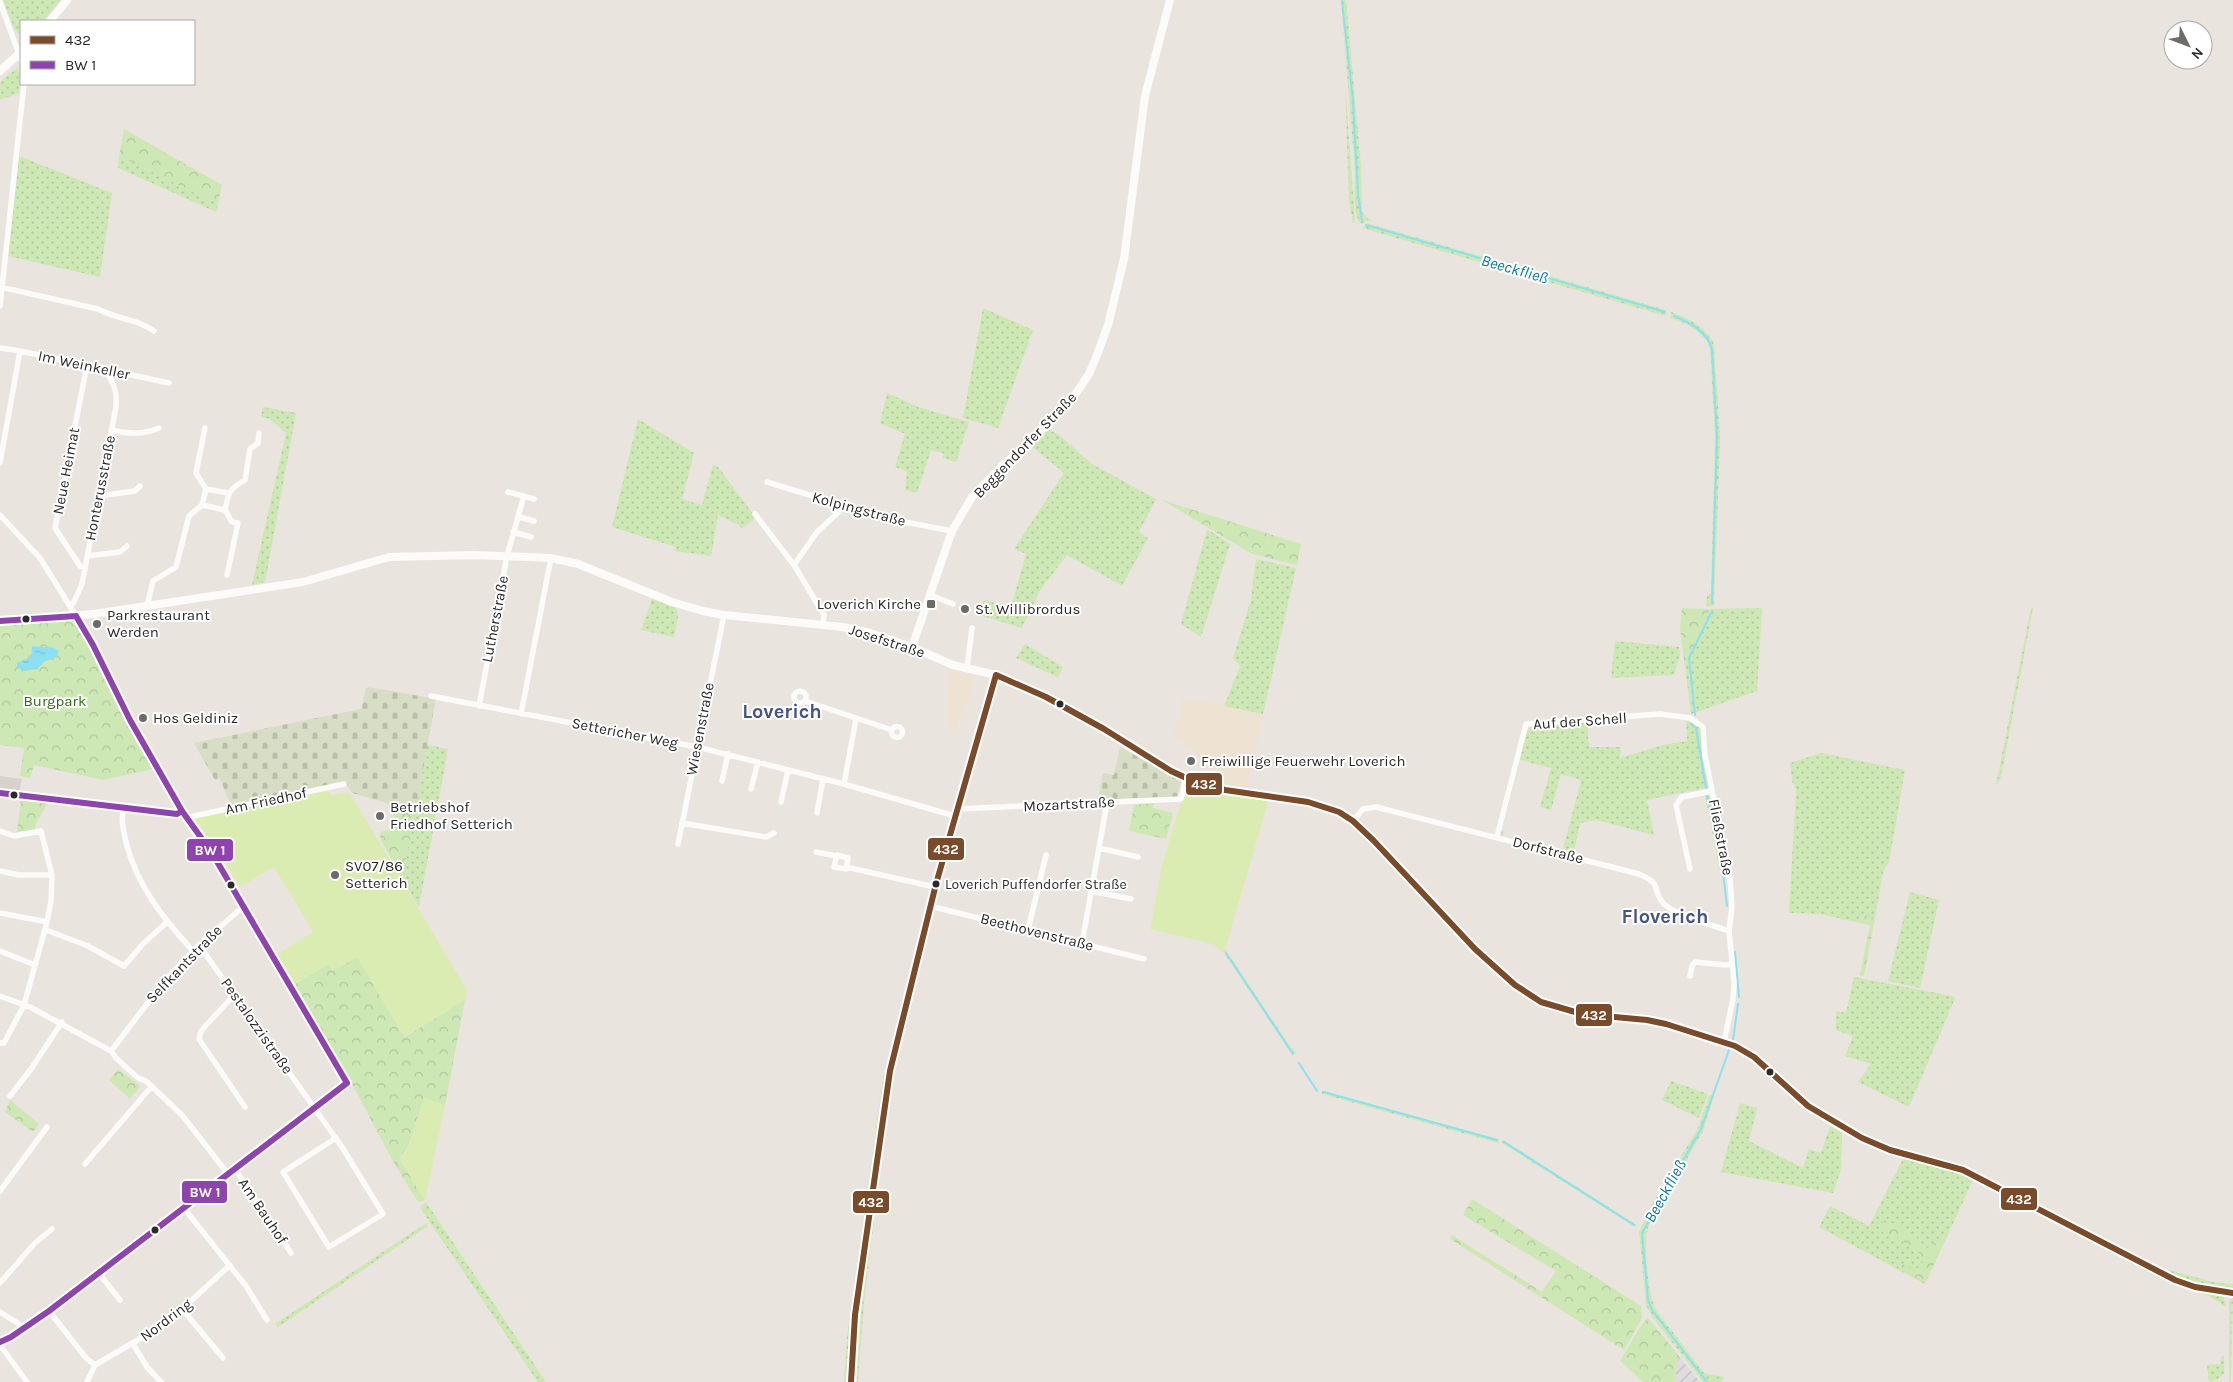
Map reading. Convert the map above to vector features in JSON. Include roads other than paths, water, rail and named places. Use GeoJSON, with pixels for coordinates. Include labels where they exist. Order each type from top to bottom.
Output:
{"type":"FeatureCollection","features":[{"type":"Feature","properties":{"kind":"street"},"geometry":{"type":"LineString","coordinates":[[51,20],[67,0]]}},
{"type":"Feature","properties":{"kind":"street","name":"Beggendorfer Straße"},"geometry":{"type":"LineString","coordinates":[[912,647],[952,532],[972,497],[1013,455],[1026,446],[1070,402],[1089,374],[1098,356],[1108,325],[1124,260],[1145,96],[1170,0]]}},
{"type":"Feature","properties":{"kind":"street"},"geometry":{"type":"LineString","coordinates":[[0,2],[20,52]]}},
{"type":"Feature","properties":{"kind":"street"},"geometry":{"type":"LineString","coordinates":[[0,71],[20,56]]}},
{"type":"Feature","properties":{"kind":"street"},"geometry":{"type":"LineString","coordinates":[[0,306],[24,85]]}},
{"type":"Feature","properties":{"kind":"street"},"geometry":{"type":"LineString","coordinates":[[1,287],[98,309],[111,316],[146,325],[154,331]]}},
{"type":"Feature","properties":{"kind":"street","name":"Im Weinkeller"},"geometry":{"type":"LineString","coordinates":[[0,348],[169,383]]}},
{"type":"Feature","properties":{"kind":"street"},"geometry":{"type":"LineString","coordinates":[[0,463],[20,351]]}},
{"type":"Feature","properties":{"kind":"street","name":"Neue Heimat"},"geometry":{"type":"LineString","coordinates":[[85,567],[80,566],[55,528],[87,365]]}},
{"type":"Feature","properties":{"kind":"street","name":"Honterusstraße"},"geometry":{"type":"LineString","coordinates":[[70,606],[74,602],[82,584],[116,407],[117,395],[114,383],[107,374],[108,370]]}},
{"type":"Feature","properties":{"kind":"street"},"geometry":{"type":"LineString","coordinates":[[111,430],[130,434],[149,432],[159,428]]}},
{"type":"Feature","properties":{"kind":"street"},"geometry":{"type":"LineString","coordinates":[[147,606],[153,581],[176,567],[189,516],[202,506],[206,489],[196,473],[205,428]]}},
{"type":"Feature","properties":{"kind":"street"},"geometry":{"type":"LineString","coordinates":[[227,575],[238,523],[232,522],[225,510],[228,493],[231,488],[245,480],[250,449],[258,443],[260,434]]}},
{"type":"Feature","properties":{"kind":"street","name":"Kolpingstraße"},"geometry":{"type":"LineString","coordinates":[[767,482],[884,518],[952,532]]}},
{"type":"Feature","properties":{"kind":"street"},"geometry":{"type":"LineString","coordinates":[[99,496],[135,491],[140,486]]}},
{"type":"Feature","properties":{"kind":"street"},"geometry":{"type":"LineString","coordinates":[[206,489],[228,493]]}},
{"type":"Feature","properties":{"kind":"street"},"geometry":{"type":"LineString","coordinates":[[508,492],[534,499]]}},
{"type":"Feature","properties":{"kind":"street","name":"Lutherstraße"},"geometry":{"type":"LineString","coordinates":[[479,706],[507,556],[524,496]]}},
{"type":"Feature","properties":{"kind":"street"},"geometry":{"type":"LineString","coordinates":[[202,506],[225,510]]}},
{"type":"Feature","properties":{"kind":"street"},"geometry":{"type":"LineString","coordinates":[[794,565],[817,532],[844,507]]}},
{"type":"Feature","properties":{"kind":"street"},"geometry":{"type":"LineString","coordinates":[[0,514],[40,558],[70,606],[93,645],[130,720],[182,811],[212,853],[347,1083],[23,1329],[0,1344],[27,1382]]}},
{"type":"Feature","properties":{"kind":"street"},"geometry":{"type":"LineString","coordinates":[[755,514],[794,565],[824,615],[823,624]]}},
{"type":"Feature","properties":{"kind":"street"},"geometry":{"type":"LineString","coordinates":[[518,517],[534,521]]}},
{"type":"Feature","properties":{"kind":"street"},"geometry":{"type":"LineString","coordinates":[[514,532],[531,537]]}},
{"type":"Feature","properties":{"kind":"street"},"geometry":{"type":"LineString","coordinates":[[87,556],[120,552],[128,546]]}},
{"type":"Feature","properties":{"kind":"street","name":"Josefstraße"},"geometry":{"type":"LineString","coordinates":[[0,621],[76,616],[319,579],[389,557],[475,555],[551,558],[578,564],[679,604],[724,615],[823,624],[870,633],[912,647],[953,665],[996,675],[1046,696],[1186,778],[1209,787],[1287,798],[1321,805],[1339,812],[1353,821],[1374,841],[1475,949],[1515,985],[1541,1002],[1582,1014],[1647,1020],[1666,1024],[1735,1046],[1754,1057],[1808,1106],[1847,1130],[1885,1148],[1963,1170],[2169,1278],[2195,1287],[2233,1293]]}},
{"type":"Feature","properties":{"kind":"street"},"geometry":{"type":"LineString","coordinates":[[521,714],[551,558]]}},
{"type":"Feature","properties":{"kind":"street"},"geometry":{"type":"LineString","coordinates":[[930,595],[953,604]]}},
{"type":"Feature","properties":{"kind":"street","name":"Wiesenstraße"},"geometry":{"type":"LineString","coordinates":[[678,844],[724,615]]}},
{"type":"Feature","properties":{"kind":"street"},"geometry":{"type":"LineString","coordinates":[[967,668],[972,628]]}},
{"type":"Feature","properties":{"kind":"street"},"geometry":{"type":"LineString","coordinates":[[851,1382],[855,1315],[890,1071],[935,887],[996,675]]}},
{"type":"Feature","properties":{"kind":"street","name":"Settericher Weg"},"geometry":{"type":"LineString","coordinates":[[431,696],[697,747],[956,812]]}},
{"type":"Feature","properties":{"kind":"street"},"geometry":{"type":"LineString","coordinates":[[805,701],[892,730]]}},
{"type":"Feature","properties":{"kind":"street","name":"Auf der Schell"},"geometry":{"type":"LineString","coordinates":[[1497,837],[1526,724],[1660,714],[1690,718]]}},
{"type":"Feature","properties":{"kind":"street","name":"Fließstraße"},"geometry":{"type":"LineString","coordinates":[[1690,718],[1703,727],[1712,791],[1730,878],[1732,907],[1729,931],[1733,999],[1724,1042]]}},
{"type":"Feature","properties":{"kind":"street"},"geometry":{"type":"LineString","coordinates":[[844,784],[856,719]]}},
{"type":"Feature","properties":{"kind":"street"},"geometry":{"type":"LineString","coordinates":[[722,781],[728,754]]}},
{"type":"Feature","properties":{"kind":"street"},"geometry":{"type":"LineString","coordinates":[[751,789],[758,762]]}},
{"type":"Feature","properties":{"kind":"street"},"geometry":{"type":"LineString","coordinates":[[781,802],[788,770]]}},
{"type":"Feature","properties":{"kind":"street","name":"Mozartstraße"},"geometry":{"type":"LineString","coordinates":[[956,812],[1180,799],[1186,778]]}},
{"type":"Feature","properties":{"kind":"street"},"geometry":{"type":"LineString","coordinates":[[816,813],[823,780]]}},
{"type":"Feature","properties":{"kind":"street","name":"Am Friedhof"},"geometry":{"type":"LineString","coordinates":[[188,820],[201,814],[344,784]]}},
{"type":"Feature","properties":{"kind":"street"},"geometry":{"type":"LineString","coordinates":[[1690,869],[1676,805],[1682,797],[1712,791]]}},
{"type":"Feature","properties":{"kind":"street"},"geometry":{"type":"LineString","coordinates":[[0,793],[177,814],[182,811]]}},
{"type":"Feature","properties":{"kind":"street"},"geometry":{"type":"LineString","coordinates":[[1082,943],[1107,803]]}},
{"type":"Feature","properties":{"kind":"street","name":"Dorfstraße"},"geometry":{"type":"LineString","coordinates":[[1353,821],[1363,810],[1376,807],[1640,874],[1657,885],[1661,900],[1668,908],[1729,931]]}},
{"type":"Feature","properties":{"kind":"street"},"geometry":{"type":"LineString","coordinates":[[124,808],[121,815],[132,863],[146,893],[167,922],[193,951]]}},
{"type":"Feature","properties":{"kind":"street"},"geometry":{"type":"LineString","coordinates":[[682,823],[766,837],[774,833]]}},
{"type":"Feature","properties":{"kind":"street"},"geometry":{"type":"LineString","coordinates":[[0,831],[14,836],[41,831],[52,875],[48,922],[24,1005],[4,1043],[0,1043]]}},
{"type":"Feature","properties":{"kind":"street"},"geometry":{"type":"LineString","coordinates":[[1099,848],[1138,856]]}},
{"type":"Feature","properties":{"kind":"street"},"geometry":{"type":"LineString","coordinates":[[816,852],[848,858],[846,870],[834,867],[836,856]]}},
{"type":"Feature","properties":{"kind":"street"},"geometry":{"type":"LineString","coordinates":[[1028,930],[1046,855]]}},
{"type":"Feature","properties":{"kind":"street"},"geometry":{"type":"LineString","coordinates":[[846,867],[935,887]]}},
{"type":"Feature","properties":{"kind":"street"},"geometry":{"type":"LineString","coordinates":[[0,871],[19,875],[52,875]]}},
{"type":"Feature","properties":{"kind":"street"},"geometry":{"type":"LineString","coordinates":[[1091,891],[1131,899]]}},
{"type":"Feature","properties":{"kind":"street","name":"Selfkantstraße"},"geometry":{"type":"LineString","coordinates":[[111,1051],[153,994],[199,945],[244,906]]}},
{"type":"Feature","properties":{"kind":"street","name":"Beethovenstraße"},"geometry":{"type":"LineString","coordinates":[[930,906],[1144,959]]}},
{"type":"Feature","properties":{"kind":"street"},"geometry":{"type":"LineString","coordinates":[[0,913],[48,922]]}},
{"type":"Feature","properties":{"kind":"street"},"geometry":{"type":"LineString","coordinates":[[46,930],[88,946],[124,966],[142,945],[167,922]]}},
{"type":"Feature","properties":{"kind":"street","name":"Pestalozzistraße"},"geometry":{"type":"LineString","coordinates":[[199,945],[336,1138],[383,1214],[329,1247],[283,1172],[336,1138]]}},
{"type":"Feature","properties":{"kind":"street"},"geometry":{"type":"LineString","coordinates":[[0,951],[35,965]]}},
{"type":"Feature","properties":{"kind":"street"},"geometry":{"type":"LineString","coordinates":[[1690,976],[1695,962],[1732,964]]}},
{"type":"Feature","properties":{"kind":"street"},"geometry":{"type":"LineString","coordinates":[[234,994],[201,1031],[199,1039],[245,1106]]}},
{"type":"Feature","properties":{"kind":"street"},"geometry":{"type":"LineString","coordinates":[[0,996],[62,1022],[111,1051],[138,1078],[152,1086],[182,1115],[228,1174]]}},
{"type":"Feature","properties":{"kind":"street"},"geometry":{"type":"LineString","coordinates":[[10,1096],[31,1069],[62,1022]]}},
{"type":"Feature","properties":{"kind":"street"},"geometry":{"type":"LineString","coordinates":[[85,1164],[152,1086]]}},
{"type":"Feature","properties":{"kind":"street"},"geometry":{"type":"LineString","coordinates":[[0,1191],[47,1127]]}},
{"type":"Feature","properties":{"kind":"street","name":"Am Bauhof"},"geometry":{"type":"LineString","coordinates":[[235,1169],[291,1253]]}},
{"type":"Feature","properties":{"kind":"street"},"geometry":{"type":"LineString","coordinates":[[184,1207],[246,1286],[267,1320]]}},
{"type":"Feature","properties":{"kind":"street"},"geometry":{"type":"LineString","coordinates":[[0,1282],[35,1243],[52,1229]]}},
{"type":"Feature","properties":{"kind":"street","name":"Nordring"},"geometry":{"type":"LineString","coordinates":[[95,1365],[167,1323],[230,1265]]}},
{"type":"Feature","properties":{"kind":"street"},"geometry":{"type":"LineString","coordinates":[[98,1272],[120,1300]]}},
{"type":"Feature","properties":{"kind":"street"},"geometry":{"type":"LineString","coordinates":[[48,1310],[86,1358],[95,1365],[87,1382]]}},
{"type":"Feature","properties":{"kind":"street"},"geometry":{"type":"LineString","coordinates":[[183,1310],[223,1358]]}},
{"type":"Feature","properties":{"kind":"street"},"geometry":{"type":"LineString","coordinates":[[0,1312],[19,1324],[23,1329]]}},
{"type":"Feature","properties":{"kind":"street"},"geometry":{"type":"LineString","coordinates":[[133,1344],[147,1367],[161,1382]]}},
{"type":"Feature","properties":{"kind":"water"},"geometry":{"type":"Polygon","coordinates":[[[32,646],[54,648],[59,651],[53,659],[45,661],[37,669],[23,671],[17,667],[17,663],[31,657],[32,646]]]}},
{"type":"Feature","properties":{"kind":"waterway","name":"Beeckfließ"},"geometry":{"type":"LineString","coordinates":[[1342,1],[1353,101],[1358,196],[1362,221]]}},
{"type":"Feature","properties":{"kind":"waterway","name":"Beeckfließ"},"geometry":{"type":"LineString","coordinates":[[1366,225],[1665,312]]}},
{"type":"Feature","properties":{"kind":"waterway","name":"Beeckfließ"},"geometry":{"type":"LineString","coordinates":[[1674,316],[1703,333],[1712,350],[1717,436],[1712,603]]}},
{"type":"Feature","properties":{"kind":"waterway","name":"Beeckfließ"},"geometry":{"type":"LineString","coordinates":[[1695,715],[1689,658],[1712,611]]}},
{"type":"Feature","properties":{"kind":"waterway","name":"Beeckfließ"},"geometry":{"type":"LineString","coordinates":[[1691,724],[1696,728],[1706,788]]}},
{"type":"Feature","properties":{"kind":"waterway","name":"Beeckfließ"},"geometry":{"type":"LineString","coordinates":[[1707,796],[1721,855],[1727,906]]}},
{"type":"Feature","properties":{"kind":"waterway","name":"Beeckfließ"},"geometry":{"type":"LineString","coordinates":[[1735,952],[1739,997]]}},
{"type":"Feature","properties":{"kind":"waterway"},"geometry":{"type":"LineString","coordinates":[[1226,953],[1293,1054]]}},
{"type":"Feature","properties":{"kind":"waterway","name":"Beeckfließ"},"geometry":{"type":"LineString","coordinates":[[1733,1040],[1738,1004]]}},
{"type":"Feature","properties":{"kind":"waterway","name":"Beeckfließ"},"geometry":{"type":"LineString","coordinates":[[1707,1382],[1652,1310],[1648,1300],[1642,1233],[1701,1129],[1729,1050]]}},
{"type":"Feature","properties":{"kind":"waterway"},"geometry":{"type":"LineString","coordinates":[[1299,1063],[1317,1091]]}},
{"type":"Feature","properties":{"kind":"waterway"},"geometry":{"type":"LineString","coordinates":[[1324,1092],[1497,1140]]}},
{"type":"Feature","properties":{"kind":"waterway"},"geometry":{"type":"LineString","coordinates":[[1504,1142],[1634,1225]]}},
{"type":"Feature","properties":{"kind":"place","name":"Loverich Kirche"},"geometry":{"type":"Point","coordinates":[931,604]}},
{"type":"Feature","properties":{"kind":"place","name":"St. Willibrordus"},"geometry":{"type":"Point","coordinates":[965,609]}},
{"type":"Feature","properties":{"kind":"place","name":"Parkrestaurant Werden"},"geometry":{"type":"Point","coordinates":[97,624]}},
{"type":"Feature","properties":{"kind":"place","name":"Hos Geldiniz"},"geometry":{"type":"Point","coordinates":[143,718]}},
{"type":"Feature","properties":{"kind":"place","name":"Freiwillige Feuerwehr Loverich"},"geometry":{"type":"Point","coordinates":[1191,761]}},
{"type":"Feature","properties":{"kind":"place","name":"Betriebshof Friedhof Setterich"},"geometry":{"type":"Point","coordinates":[380,816]}},
{"type":"Feature","properties":{"kind":"place","name":"SV07/86 Setterich"},"geometry":{"type":"Point","coordinates":[335,875]}},
{"type":"Feature","properties":{"kind":"place","name":"Loverich Puffendorfer Straße"},"geometry":{"type":"Point","coordinates":[936,884]}},
{"type":"Feature","properties":{"kind":"district","name":"Loverich"},"geometry":{"type":"Point","coordinates":[782,711]}},
{"type":"Feature","properties":{"kind":"district","name":"Floverich"},"geometry":{"type":"Point","coordinates":[1665,916]}},
{"type":"Feature","properties":{"kind":"park label","name":"Burgpark"},"geometry":{"type":"Point","coordinates":[55,701]}}]}
